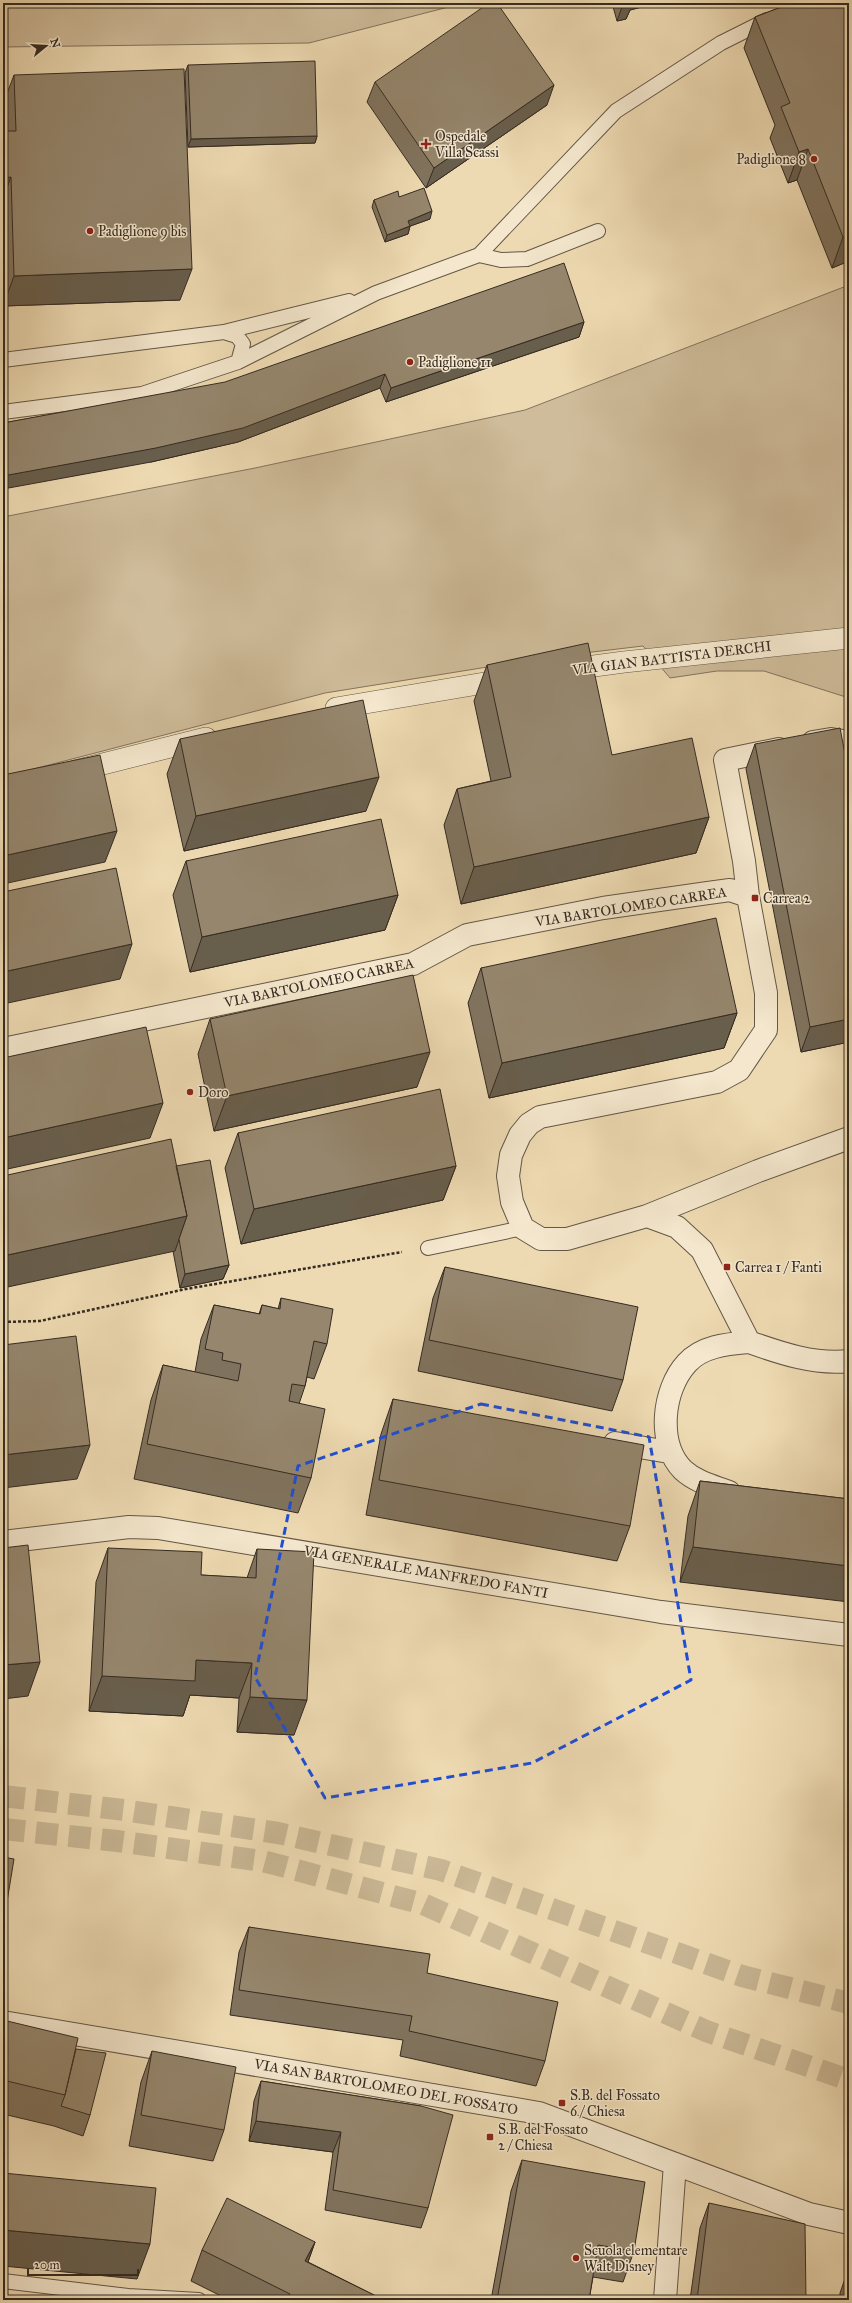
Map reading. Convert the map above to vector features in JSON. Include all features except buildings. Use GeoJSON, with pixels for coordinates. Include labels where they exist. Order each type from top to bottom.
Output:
{"type":"FeatureCollection","features":[{"type":"Feature","properties":{"kind":"street","name":"VIA GIAN BATTISTA DERCHI"},"geometry":{"type":"LineString","coordinates":[[547,673],[624,662],[849,638]]}},
{"type":"Feature","properties":{"kind":"street"},"geometry":{"type":"LineString","coordinates":[[317,712],[524,676]]}},
{"type":"Feature","properties":{"kind":"street"},"geometry":{"type":"LineString","coordinates":[[55,776],[227,733]]}},
{"type":"Feature","properties":{"kind":"street","name":"VIA BARTOLOMEO CARREA"},"geometry":{"type":"LineString","coordinates":[[523,1228],[512,1202],[508,1176],[511,1155],[520,1135],[529,1124],[540,1117],[717,1082],[739,1070],[753,1052],[766,1030],[766,993],[725,760],[831,738],[849,742]]}},
{"type":"Feature","properties":{"kind":"street","name":"VIA BARTOLOMEO CARREA"},"geometry":{"type":"LineString","coordinates":[[3,1049],[413,964],[468,935],[602,908],[730,890],[748,896]]}},
{"type":"Feature","properties":{"kind":"street"},"geometry":{"type":"LineString","coordinates":[[523,1228],[541,1239],[567,1239],[647,1216],[758,1171],[849,1138]]}},
{"type":"Feature","properties":{"kind":"street"},"geometry":{"type":"LineString","coordinates":[[647,1216],[677,1227],[702,1250],[749,1342]]}},
{"type":"Feature","properties":{"kind":"street"},"geometry":{"type":"LineString","coordinates":[[749,1496],[734,1494],[698,1481],[683,1470],[670,1452],[666,1422],[669,1397],[687,1363],[701,1353],[723,1344],[749,1342],[785,1355],[818,1360],[849,1361]]}},
{"type":"Feature","properties":{"kind":"street"},"geometry":{"type":"LineString","coordinates":[[593,1440],[670,1452]]}},
{"type":"Feature","properties":{"kind":"street","name":"VIA GENERALE MANFREDO FANTI"},"geometry":{"type":"LineString","coordinates":[[3,1542],[129,1526],[158,1528],[661,1612],[849,1635]]}},
{"type":"Feature","properties":{"kind":"street","name":"VIA SAN BARTOLOMEO DEL FOSSATO"},"geometry":{"type":"LineString","coordinates":[[3,2022],[539,2114],[809,2214],[849,2223]]}},
{"type":"Feature","properties":{"kind":"street"},"geometry":{"type":"LineString","coordinates":[[665,2300],[675,2164]]}},
{"type":"Feature","properties":{"kind":"lane"},"geometry":{"type":"LineString","coordinates":[[3,412],[142,394],[238,362],[376,294],[480,255],[616,111],[721,43],[776,16]]}},
{"type":"Feature","properties":{"kind":"lane"},"geometry":{"type":"LineString","coordinates":[[480,255],[501,260],[527,259],[598,231]]}},
{"type":"Feature","properties":{"kind":"lane"},"geometry":{"type":"LineString","coordinates":[[3,360],[224,332],[376,294]]}},
{"type":"Feature","properties":{"kind":"lane"},"geometry":{"type":"LineString","coordinates":[[224,332],[237,336],[243,344],[238,362]]}},
{"type":"Feature","properties":{"kind":"lane"},"geometry":{"type":"LineString","coordinates":[[428,1248],[523,1228]]}},
{"type":"Feature","properties":{"kind":"lane"},"geometry":{"type":"LineString","coordinates":[[3,2280],[135,2297],[199,2300]]}},
{"type":"Feature","properties":{"kind":"path"},"geometry":{"type":"LineString","coordinates":[[3,1322],[40,1321],[186,1289],[428,1248]]}},
{"type":"Feature","properties":{"kind":"highlighted area"},"geometry":{"type":"Polygon","coordinates":[[[481,1404],[649,1437],[691,1680],[532,1763],[325,1798],[255,1677],[298,1466],[481,1404]]]}},
{"type":"Feature","properties":{"kind":"shaded area"},"geometry":{"type":"Polygon","coordinates":[[[3,3],[464,3],[309,43],[3,47],[3,3]]]}},
{"type":"Feature","properties":{"kind":"shaded area"},"geometry":{"type":"Polygon","coordinates":[[[849,285],[849,698],[764,671],[717,671],[670,678],[643,646],[550,657],[325,693],[3,777],[3,517],[255,468],[525,410],[849,285]]]}},
{"type":"Feature","properties":{"kind":"tunnel"},"geometry":{"type":"LineString","coordinates":[[3,1796],[124,1810],[278,1833],[441,1870],[742,1976],[849,2003]]}},
{"type":"Feature","properties":{"kind":"tunnel"},"geometry":{"type":"LineString","coordinates":[[3,1829],[117,1841],[263,1861],[423,1904],[706,2031],[849,2080]]}},
{"type":"Feature","properties":{"kind":"place","name":"Ospedale Villa Scassi"},"geometry":{"type":"Point","coordinates":[426,144]}},
{"type":"Feature","properties":{"kind":"place","name":"Padiglione 8"},"geometry":{"type":"Point","coordinates":[814,159]}},
{"type":"Feature","properties":{"kind":"place","name":"Padiglione 9 bis"},"geometry":{"type":"Point","coordinates":[90,231]}},
{"type":"Feature","properties":{"kind":"place","name":"Padiglione 11"},"geometry":{"type":"Point","coordinates":[410,362]}},
{"type":"Feature","properties":{"kind":"place","name":"Carrea 2"},"geometry":{"type":"Point","coordinates":[755,898]}},
{"type":"Feature","properties":{"kind":"place","name":"Doro"},"geometry":{"type":"Point","coordinates":[190,1092]}},
{"type":"Feature","properties":{"kind":"place","name":"Carrea 1 / Fanti"},"geometry":{"type":"Point","coordinates":[727,1267]}},
{"type":"Feature","properties":{"kind":"place","name":"S.B. del Fossato 6 / Chiesa"},"geometry":{"type":"Point","coordinates":[562,2103]}},
{"type":"Feature","properties":{"kind":"place","name":"S.B. del Fossato 2 / Chiesa"},"geometry":{"type":"Point","coordinates":[490,2137]}},
{"type":"Feature","properties":{"kind":"place","name":"Scuola elementare Walt Disney"},"geometry":{"type":"Point","coordinates":[576,2258]}}]}
